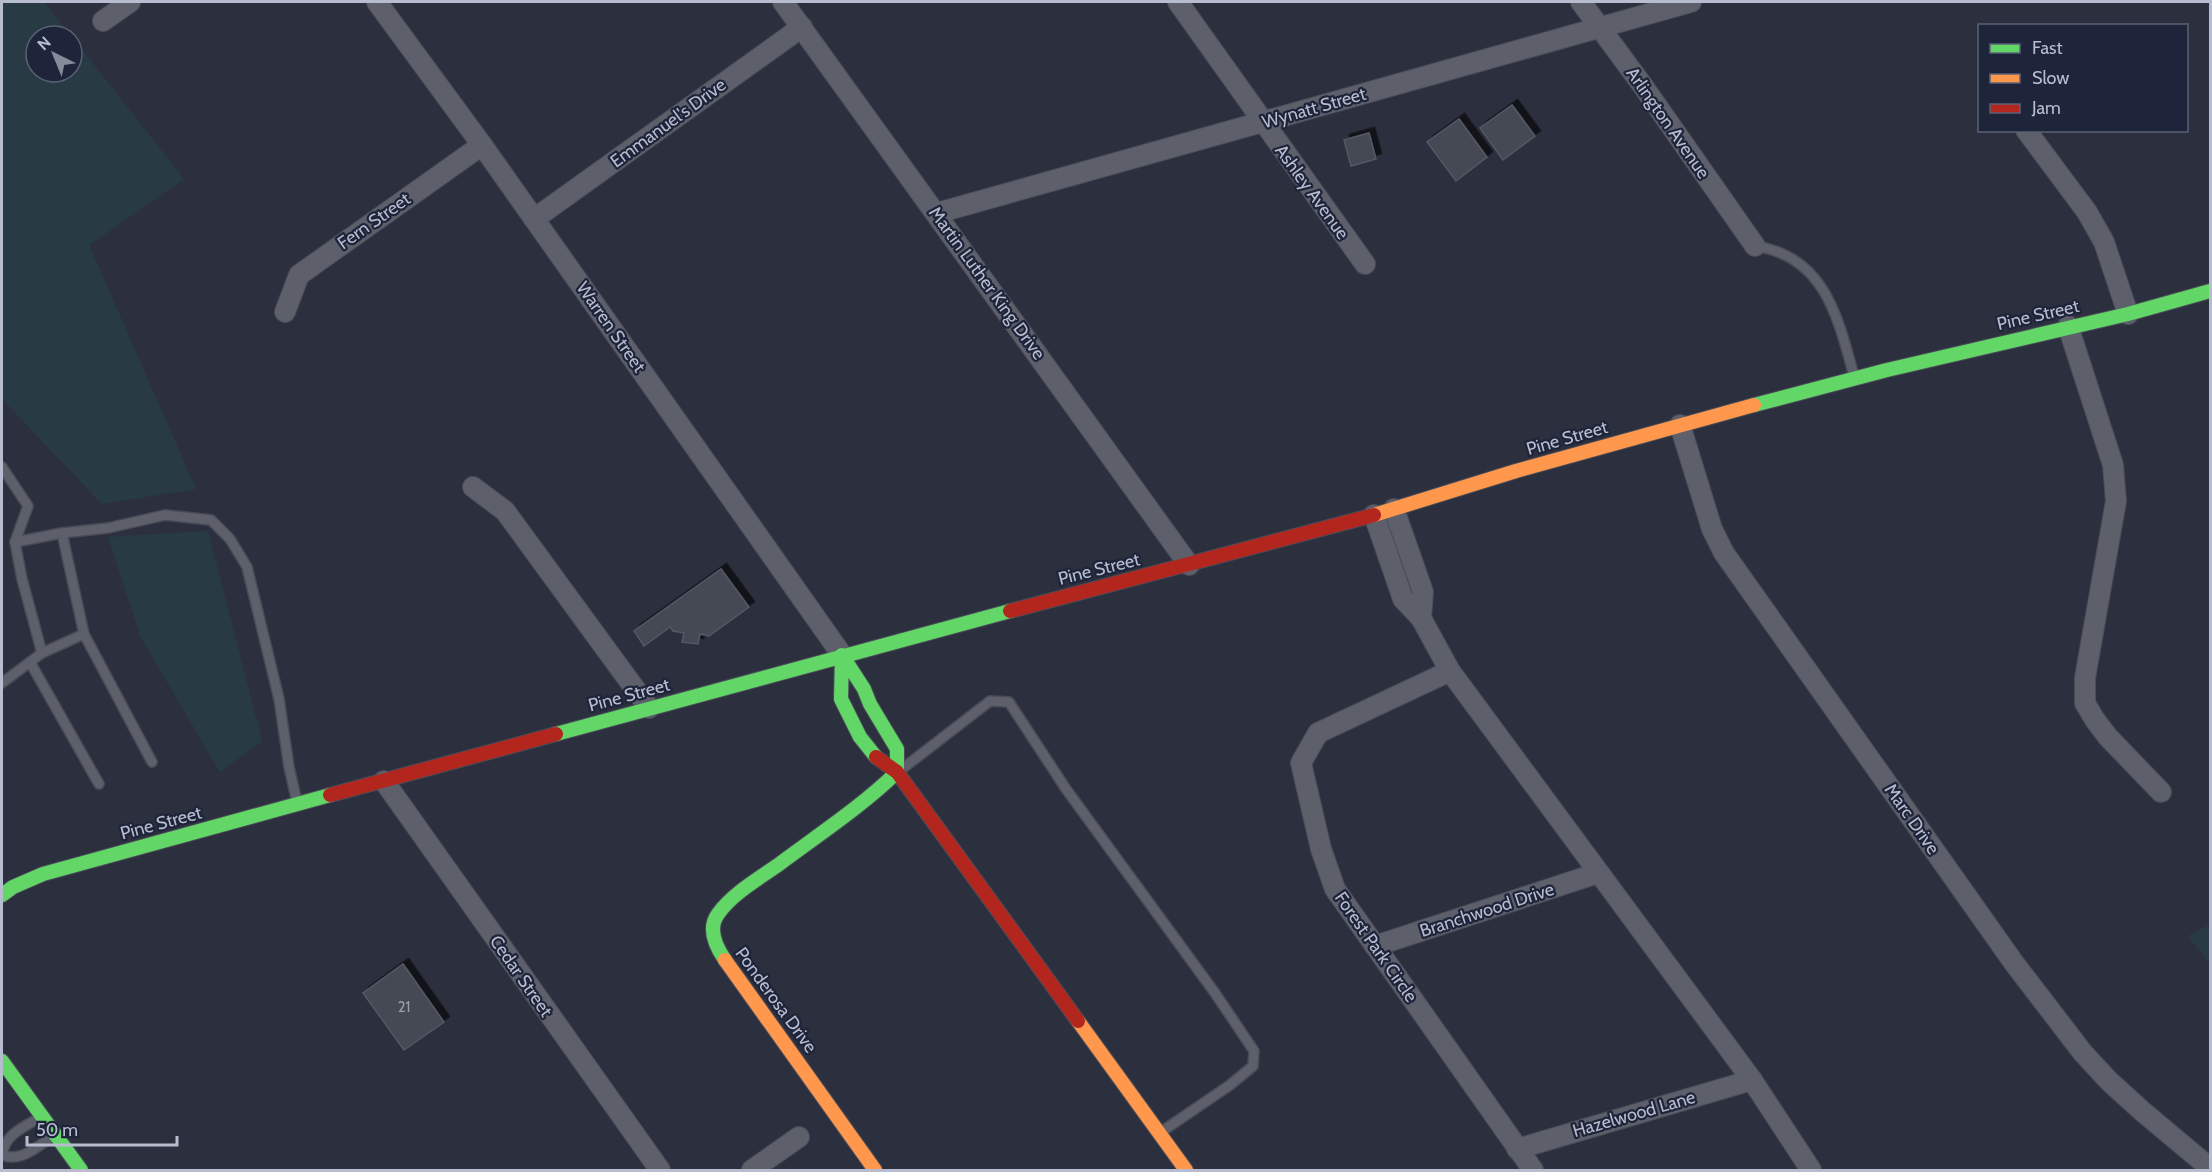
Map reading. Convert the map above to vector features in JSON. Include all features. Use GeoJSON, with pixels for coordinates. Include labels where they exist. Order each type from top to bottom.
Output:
{"type":"FeatureCollection","features":[{"type":"Feature","properties":{"kind":"main road","name":"Pine Street"},"geometry":{"type":"LineString","coordinates":[[2,895],[13,887],[43,874],[842,655],[1374,515],[1516,471],[1680,425],[2068,326],[2128,314],[2211,291]]}},
{"type":"Feature","properties":{"kind":"main road"},"geometry":{"type":"LineString","coordinates":[[842,655],[864,689],[870,704],[897,749],[897,772]]}},
{"type":"Feature","properties":{"kind":"main road"},"geometry":{"type":"LineString","coordinates":[[842,655],[841,699],[860,737],[874,756],[897,772],[1186,1170]]}},
{"type":"Feature","properties":{"kind":"main road","name":"Ponderosa Drive"},"geometry":{"type":"LineString","coordinates":[[875,1170],[718,950],[712,930],[717,915],[740,892],[872,796],[897,772]]}},
{"type":"Feature","properties":{"kind":"main road"},"geometry":{"type":"LineString","coordinates":[[2,1061],[81,1170]]}},
{"type":"Feature","properties":{"kind":"street"},"geometry":{"type":"LineString","coordinates":[[103,21],[129,2]]}},
{"type":"Feature","properties":{"kind":"street","name":"Warren Street"},"geometry":{"type":"LineString","coordinates":[[377,2],[482,145],[842,655]]}},
{"type":"Feature","properties":{"kind":"street","name":"Martin Luther King Drive"},"geometry":{"type":"LineString","coordinates":[[783,2],[1188,565]]}},
{"type":"Feature","properties":{"kind":"street","name":"Ashley Avenue"},"geometry":{"type":"LineString","coordinates":[[1178,2],[1365,264]]}},
{"type":"Feature","properties":{"kind":"street","name":"Arlington Avenue"},"geometry":{"type":"LineString","coordinates":[[1581,2],[1755,246]]}},
{"type":"Feature","properties":{"kind":"street","name":"Wynatt Street"},"geometry":{"type":"LineString","coordinates":[[937,213],[1691,2]]}},
{"type":"Feature","properties":{"kind":"street","name":"Emmanuel's Drive"},"geometry":{"type":"LineString","coordinates":[[534,219],[801,27]]}},
{"type":"Feature","properties":{"kind":"street"},"geometry":{"type":"LineString","coordinates":[[2027,132],[2087,212],[2104,242],[2128,314]]}},
{"type":"Feature","properties":{"kind":"street","name":"Fern Street"},"geometry":{"type":"LineString","coordinates":[[285,312],[299,275],[482,145]]}},
{"type":"Feature","properties":{"kind":"street"},"geometry":{"type":"LineString","coordinates":[[2068,326],[2113,465],[2116,483],[2116,501],[2085,678],[2085,703],[2108,737],[2161,792]]}},
{"type":"Feature","properties":{"kind":"street","name":"Marc Drive"},"geometry":{"type":"LineString","coordinates":[[1680,425],[1712,529],[1724,553],[2014,963],[2083,1053],[2109,1081],[2177,1142],[2211,1168]]}},
{"type":"Feature","properties":{"kind":"street"},"geometry":{"type":"LineString","coordinates":[[473,487],[505,512],[649,708]]}},
{"type":"Feature","properties":{"kind":"street"},"geometry":{"type":"LineString","coordinates":[[1394,509],[1423,592],[1421,618]]}},
{"type":"Feature","properties":{"kind":"street"},"geometry":{"type":"LineString","coordinates":[[1374,515],[1403,599],[1421,618],[1450,671],[1752,1080],[1811,1170]]}},
{"type":"Feature","properties":{"kind":"street","name":"Forest Park Circle"},"geometry":{"type":"LineString","coordinates":[[1450,671],[1318,733],[1301,763],[1321,849],[1335,890],[1533,1170]]}},
{"type":"Feature","properties":{"kind":"street","name":"Cedar Street"},"geometry":{"type":"LineString","coordinates":[[384,781],[660,1170]]}},
{"type":"Feature","properties":{"kind":"street","name":"Branchwood Drive"},"geometry":{"type":"LineString","coordinates":[[1375,946],[1598,873]]}},
{"type":"Feature","properties":{"kind":"street","name":"Hazelwood Lane"},"geometry":{"type":"LineString","coordinates":[[1517,1149],[1752,1080]]}},
{"type":"Feature","properties":{"kind":"street"},"geometry":{"type":"LineString","coordinates":[[752,1170],[798,1137]]}},
{"type":"Feature","properties":{"kind":"lane"},"geometry":{"type":"LineString","coordinates":[[1755,246],[1785,254],[1806,270],[1823,289],[1843,336],[1855,379]]}},
{"type":"Feature","properties":{"kind":"lane"},"geometry":{"type":"LineString","coordinates":[[2,467],[28,506],[15,542],[22,579],[42,653]]}},
{"type":"Feature","properties":{"kind":"lane"},"geometry":{"type":"LineString","coordinates":[[15,542],[108,528],[165,515],[211,520],[230,539],[247,567],[279,699],[289,767],[298,805]]}},
{"type":"Feature","properties":{"kind":"lane"},"geometry":{"type":"LineString","coordinates":[[62,534],[84,634],[152,762]]}},
{"type":"Feature","properties":{"kind":"lane"},"geometry":{"type":"LineString","coordinates":[[2,683],[42,653],[84,634]]}},
{"type":"Feature","properties":{"kind":"lane"},"geometry":{"type":"LineString","coordinates":[[30,662],[99,784]]}},
{"type":"Feature","properties":{"kind":"lane"},"geometry":{"type":"LineString","coordinates":[[897,772],[990,701],[1009,702],[1066,789],[1254,1051],[1253,1066],[1230,1085],[1159,1134]]}},
{"type":"Feature","properties":{"kind":"lane"},"geometry":{"type":"LineString","coordinates":[[42,1116],[9,1136],[4,1143],[2,1154],[11,1158],[22,1156],[55,1135]]}},
{"type":"Feature","properties":{"kind":"shaded area"},"geometry":{"type":"Polygon","coordinates":[[[2,2],[44,2],[61,24],[24,24],[24,84],[84,84],[84,52],[184,179],[89,245],[196,489],[102,504],[2,399],[2,2]]]}},
{"type":"Feature","properties":{"kind":"shaded area"},"geometry":{"type":"Polygon","coordinates":[[[208,531],[262,741],[220,772],[141,638],[108,537],[208,531]]]}},
{"type":"Feature","properties":{"kind":"shaded area"},"geometry":{"type":"Polygon","coordinates":[[[2210,924],[2210,965],[2188,936],[2210,924]]]}},
{"type":"Feature","properties":{"kind":"building"},"geometry":{"type":"Polygon","coordinates":[[[1512,105],[1535,136],[1503,160],[1480,128],[1512,105]]]}},
{"type":"Feature","properties":{"kind":"building"},"geometry":{"type":"Polygon","coordinates":[[[1459,119],[1487,157],[1456,181],[1427,142],[1459,119]]]}},
{"type":"Feature","properties":{"kind":"building"},"geometry":{"type":"Polygon","coordinates":[[[1369,133],[1376,159],[1351,166],[1344,140],[1369,133]]]}},
{"type":"Feature","properties":{"kind":"building"},"geometry":{"type":"Polygon","coordinates":[[[721,569],[749,607],[709,636],[700,634],[698,644],[682,642],[684,633],[673,631],[670,627],[644,646],[634,631],[721,569]]]}},
{"type":"Feature","properties":{"kind":"building"},"geometry":{"type":"Polygon","coordinates":[[[403,964],[444,1022],[404,1050],[363,993],[403,964]]]}},
{"type":"Feature","properties":{"kind":"traffic: fast"},"geometry":{"type":"LineString","coordinates":[[1754,405],[1887,370],[2128,314],[2210,291]]}},
{"type":"Feature","properties":{"kind":"traffic: fast"},"geometry":{"type":"LineString","coordinates":[[556,734],[1010,611]]}},
{"type":"Feature","properties":{"kind":"traffic: fast"},"geometry":{"type":"LineString","coordinates":[[725,960],[716,944],[713,926],[718,914],[730,900],[854,809],[897,772],[897,749],[870,704],[864,689],[842,655],[841,699],[860,737],[876,757]]}},
{"type":"Feature","properties":{"kind":"traffic: fast"},"geometry":{"type":"LineString","coordinates":[[2,895],[13,887],[43,874],[330,795]]}},
{"type":"Feature","properties":{"kind":"traffic: fast"},"geometry":{"type":"LineString","coordinates":[[2,1061],[81,1170]]}},
{"type":"Feature","properties":{"kind":"traffic: slow"},"geometry":{"type":"LineString","coordinates":[[1374,515],[1516,471],[1754,405]]}},
{"type":"Feature","properties":{"kind":"traffic: slow"},"geometry":{"type":"LineString","coordinates":[[725,960],[875,1170]]}},
{"type":"Feature","properties":{"kind":"traffic: slow"},"geometry":{"type":"LineString","coordinates":[[1078,1021],[1186,1170]]}},
{"type":"Feature","properties":{"kind":"traffic: jam"},"geometry":{"type":"LineString","coordinates":[[1010,611],[1374,515]]}},
{"type":"Feature","properties":{"kind":"traffic: jam"},"geometry":{"type":"LineString","coordinates":[[330,795],[556,734]]}},
{"type":"Feature","properties":{"kind":"traffic: jam"},"geometry":{"type":"LineString","coordinates":[[876,757],[897,772],[1078,1021]]}}]}
